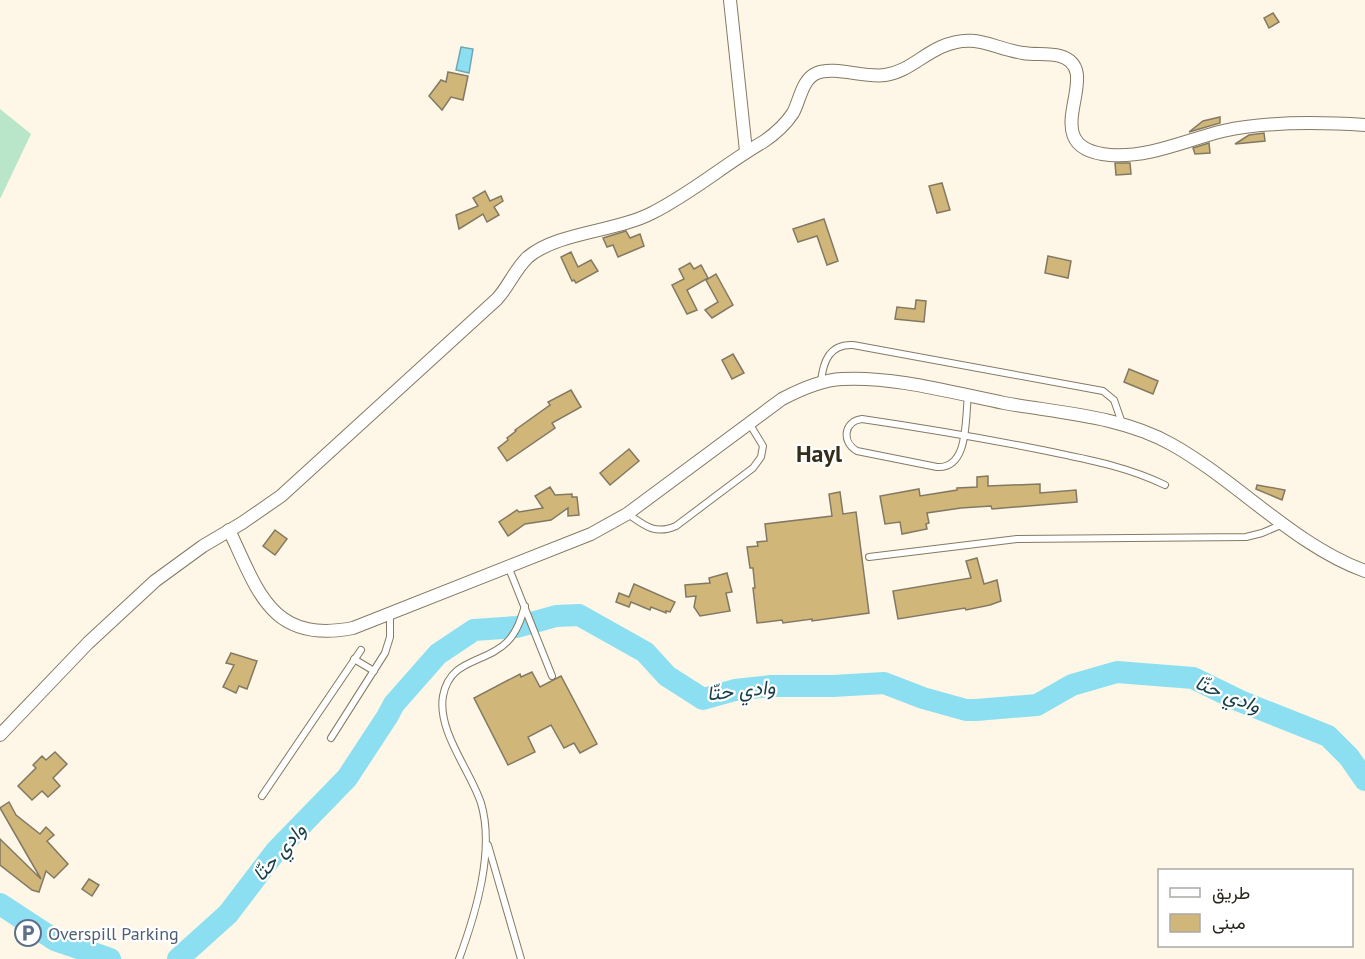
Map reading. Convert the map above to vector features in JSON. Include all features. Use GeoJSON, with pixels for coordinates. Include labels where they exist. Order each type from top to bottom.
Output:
{"type":"FeatureCollection","features":[{"type":"Feature","properties":{"kind":"street"},"geometry":{"type":"LineString","coordinates":[[730,0],[746,151]]}},
{"type":"Feature","properties":{"kind":"street"},"geometry":{"type":"LineString","coordinates":[[0,735],[88,643],[155,581],[203,546],[256,514],[308,474],[497,299],[506,290],[516,271],[533,253],[561,241],[621,226],[642,218],[693,189],[781,128],[794,110],[805,85],[813,74],[829,71],[871,76],[894,73],[911,66],[944,46],[965,41],[987,42],[1020,52],[1060,56],[1067,59],[1075,69],[1078,81],[1070,116],[1071,129],[1081,145],[1102,154],[1135,154],[1244,128],[1302,122],[1365,125]]}},
{"type":"Feature","properties":{"kind":"street"},"geometry":{"type":"LineString","coordinates":[[229,530],[267,606],[282,618],[316,631],[353,628],[591,534],[627,514],[782,399],[821,382],[862,379],[917,386],[1122,424],[1149,433],[1190,456],[1284,524],[1340,559],[1365,571]]}},
{"type":"Feature","properties":{"kind":"lane"},"geometry":{"type":"LineString","coordinates":[[821,382],[822,369],[827,356],[837,348],[854,345],[1102,391],[1114,400],[1122,424]]}},
{"type":"Feature","properties":{"kind":"lane"},"geometry":{"type":"LineString","coordinates":[[968,396],[963,434],[961,451],[957,460],[943,467],[857,451],[849,445],[846,436],[848,426],[862,418],[963,434],[1113,465],[1139,473],[1165,486]]}},
{"type":"Feature","properties":{"kind":"lane"},"geometry":{"type":"LineString","coordinates":[[627,514],[648,528],[664,531],[676,526],[753,468],[761,457],[764,446],[749,423]]}},
{"type":"Feature","properties":{"kind":"lane"},"geometry":{"type":"LineString","coordinates":[[869,557],[1017,539],[1246,537],[1284,524]]}},
{"type":"Feature","properties":{"kind":"lane"},"geometry":{"type":"LineString","coordinates":[[507,566],[534,627],[552,676]]}},
{"type":"Feature","properties":{"kind":"lane"},"geometry":{"type":"LineString","coordinates":[[521,959],[487,838],[480,801],[443,718],[444,693],[452,676],[459,669],[500,648],[513,635],[525,606]]}},
{"type":"Feature","properties":{"kind":"lane"},"geometry":{"type":"LineString","coordinates":[[332,738],[388,645],[391,629],[390,612]]}},
{"type":"Feature","properties":{"kind":"lane"},"geometry":{"type":"LineString","coordinates":[[262,796],[361,650]]}},
{"type":"Feature","properties":{"kind":"lane"},"geometry":{"type":"LineString","coordinates":[[354,659],[374,671]]}},
{"type":"Feature","properties":{"kind":"lane"},"geometry":{"type":"LineString","coordinates":[[459,959],[483,874],[487,838]]}},
{"type":"Feature","properties":{"kind":"green space"},"geometry":{"type":"Polygon","coordinates":[[[0,109],[31,134],[0,199],[0,109]]]}},
{"type":"Feature","properties":{"kind":"water"},"geometry":{"type":"Polygon","coordinates":[[[461,47],[473,49],[469,73],[456,70],[461,47]]]}},
{"type":"Feature","properties":{"kind":"building"},"geometry":{"type":"Polygon","coordinates":[[[1273,13],[1279,22],[1269,28],[1264,18],[1273,13]]]}},
{"type":"Feature","properties":{"kind":"building"},"geometry":{"type":"Polygon","coordinates":[[[448,72],[468,76],[463,100],[451,97],[442,110],[429,96],[441,80],[446,82],[448,72]]]}},
{"type":"Feature","properties":{"kind":"building"},"geometry":{"type":"Polygon","coordinates":[[[1220,117],[1220,123],[1189,132],[1203,121],[1220,117]]]}},
{"type":"Feature","properties":{"kind":"building"},"geometry":{"type":"Polygon","coordinates":[[[1264,133],[1265,141],[1235,144],[1249,135],[1264,133]]]}},
{"type":"Feature","properties":{"kind":"building"},"geometry":{"type":"Polygon","coordinates":[[[1209,143],[1210,153],[1195,154],[1193,148],[1209,143]]]}},
{"type":"Feature","properties":{"kind":"building"},"geometry":{"type":"Polygon","coordinates":[[[1115,163],[1130,163],[1131,174],[1116,175],[1115,163]]]}},
{"type":"Feature","properties":{"kind":"building"},"geometry":{"type":"Polygon","coordinates":[[[942,183],[950,210],[937,213],[929,186],[942,183]]]}},
{"type":"Feature","properties":{"kind":"building"},"geometry":{"type":"Polygon","coordinates":[[[485,191],[490,201],[501,196],[503,201],[494,207],[499,215],[487,222],[483,214],[459,229],[456,215],[478,206],[473,198],[485,191]]]}},
{"type":"Feature","properties":{"kind":"building"},"geometry":{"type":"Polygon","coordinates":[[[824,219],[838,261],[827,265],[817,236],[798,242],[793,229],[824,219]]]}},
{"type":"Feature","properties":{"kind":"building"},"geometry":{"type":"Polygon","coordinates":[[[626,231],[630,238],[640,234],[644,246],[618,257],[613,245],[607,247],[603,238],[626,231]]]}},
{"type":"Feature","properties":{"kind":"building"},"geometry":{"type":"Polygon","coordinates":[[[571,252],[578,267],[591,260],[598,271],[576,283],[572,281],[561,257],[571,252]]]}},
{"type":"Feature","properties":{"kind":"building"},"geometry":{"type":"Polygon","coordinates":[[[1048,256],[1071,261],[1068,278],[1045,273],[1048,256]]]}},
{"type":"Feature","properties":{"kind":"building"},"geometry":{"type":"Polygon","coordinates":[[[690,263],[694,269],[701,265],[708,278],[687,290],[697,310],[687,314],[672,285],[684,279],[679,269],[690,263]]]}},
{"type":"Feature","properties":{"kind":"building"},"geometry":{"type":"Polygon","coordinates":[[[716,274],[733,305],[712,318],[705,310],[718,302],[706,280],[716,274]]]}},
{"type":"Feature","properties":{"kind":"building"},"geometry":{"type":"Polygon","coordinates":[[[916,300],[926,301],[924,322],[895,319],[897,307],[915,309],[916,300]]]}},
{"type":"Feature","properties":{"kind":"building"},"geometry":{"type":"Polygon","coordinates":[[[733,354],[744,373],[732,379],[722,360],[733,354]]]}},
{"type":"Feature","properties":{"kind":"building"},"geometry":{"type":"Polygon","coordinates":[[[1129,369],[1158,381],[1153,394],[1124,382],[1129,369]]]}},
{"type":"Feature","properties":{"kind":"building"},"geometry":{"type":"Polygon","coordinates":[[[571,390],[581,407],[552,423],[555,428],[507,461],[498,448],[508,440],[507,438],[550,405],[548,402],[571,390]]]}},
{"type":"Feature","properties":{"kind":"building"},"geometry":{"type":"Polygon","coordinates":[[[629,449],[639,461],[610,485],[600,473],[629,449]]]}},
{"type":"Feature","properties":{"kind":"building"},"geometry":{"type":"Polygon","coordinates":[[[988,476],[988,486],[1040,484],[1040,493],[1076,490],[1077,502],[992,509],[991,506],[961,508],[927,513],[929,523],[926,524],[927,529],[902,534],[900,522],[885,524],[880,496],[919,489],[920,496],[957,490],[957,488],[977,487],[977,477],[988,476]]]}},
{"type":"Feature","properties":{"kind":"building"},"geometry":{"type":"Polygon","coordinates":[[[1257,485],[1285,490],[1282,500],[1256,489],[1257,485]]]}},
{"type":"Feature","properties":{"kind":"building"},"geometry":{"type":"Polygon","coordinates":[[[550,487],[555,495],[572,494],[572,497],[577,497],[579,515],[568,516],[568,508],[551,520],[525,524],[508,536],[499,522],[517,510],[519,512],[543,508],[535,496],[550,487]]]}},
{"type":"Feature","properties":{"kind":"building"},"geometry":{"type":"Polygon","coordinates":[[[840,492],[843,514],[856,512],[869,613],[812,621],[812,619],[783,623],[782,620],[757,623],[753,568],[750,568],[747,547],[758,546],[757,542],[767,541],[765,524],[832,516],[829,494],[840,492]]]}},
{"type":"Feature","properties":{"kind":"building"},"geometry":{"type":"Polygon","coordinates":[[[275,530],[287,539],[275,555],[263,546],[275,530]]]}},
{"type":"Feature","properties":{"kind":"building"},"geometry":{"type":"Polygon","coordinates":[[[977,558],[984,584],[997,580],[1001,601],[966,610],[965,608],[898,619],[893,591],[971,578],[966,561],[977,558]]]}},
{"type":"Feature","properties":{"kind":"building"},"geometry":{"type":"Polygon","coordinates":[[[727,573],[732,592],[726,593],[730,611],[700,616],[694,607],[696,596],[686,597],[685,585],[710,583],[709,578],[727,573]]]}},
{"type":"Feature","properties":{"kind":"building"},"geometry":{"type":"Polygon","coordinates":[[[634,584],[675,602],[670,612],[666,611],[666,613],[651,607],[650,610],[631,602],[629,607],[616,602],[619,593],[629,597],[634,584]]]}},
{"type":"Feature","properties":{"kind":"building"},"geometry":{"type":"Polygon","coordinates":[[[231,653],[257,661],[247,689],[239,686],[236,693],[223,687],[234,665],[226,663],[231,653]]]}},
{"type":"Feature","properties":{"kind":"building"},"geometry":{"type":"Polygon","coordinates":[[[532,672],[540,687],[561,676],[597,744],[580,753],[574,743],[564,748],[551,725],[528,737],[535,752],[508,765],[474,698],[520,674],[521,677],[532,672]]]}},
{"type":"Feature","properties":{"kind":"building"},"geometry":{"type":"Polygon","coordinates":[[[55,752],[67,764],[53,778],[60,786],[48,797],[42,791],[32,800],[18,786],[36,768],[33,765],[42,756],[46,760],[55,752]]]}},
{"type":"Feature","properties":{"kind":"building"},"geometry":{"type":"Polygon","coordinates":[[[9,802],[16,815],[40,834],[46,827],[54,835],[47,841],[68,864],[54,878],[46,871],[39,892],[32,890],[0,865],[0,839],[41,879],[0,808],[9,802]]]}},
{"type":"Feature","properties":{"kind":"building"},"geometry":{"type":"Polygon","coordinates":[[[89,879],[99,885],[92,896],[82,889],[89,879]]]}},
{"type":"Feature","properties":{"kind":"waterway","name":"وادي حتّا"},"geometry":{"type":"LineString","coordinates":[[178,959],[228,914],[276,851],[347,778],[394,704],[438,654],[474,630],[517,627],[556,616],[579,615],[645,652],[667,676],[703,699],[735,690],[771,686],[884,683],[923,698],[966,710],[976,710],[1037,705],[1072,685],[1117,672],[1193,678],[1240,701],[1328,736],[1349,757],[1365,780]]}},
{"type":"Feature","properties":{"kind":"waterway","name":"وادي حتّا"},"geometry":{"type":"LineString","coordinates":[[0,904],[55,940],[110,959]]}},
{"type":"Feature","properties":{"kind":"place","name":"Overspill Parking"},"geometry":{"type":"Point","coordinates":[28,933]}},
{"type":"Feature","properties":{"kind":"district","name":"Hayl"},"geometry":{"type":"Point","coordinates":[819,453]}}]}
